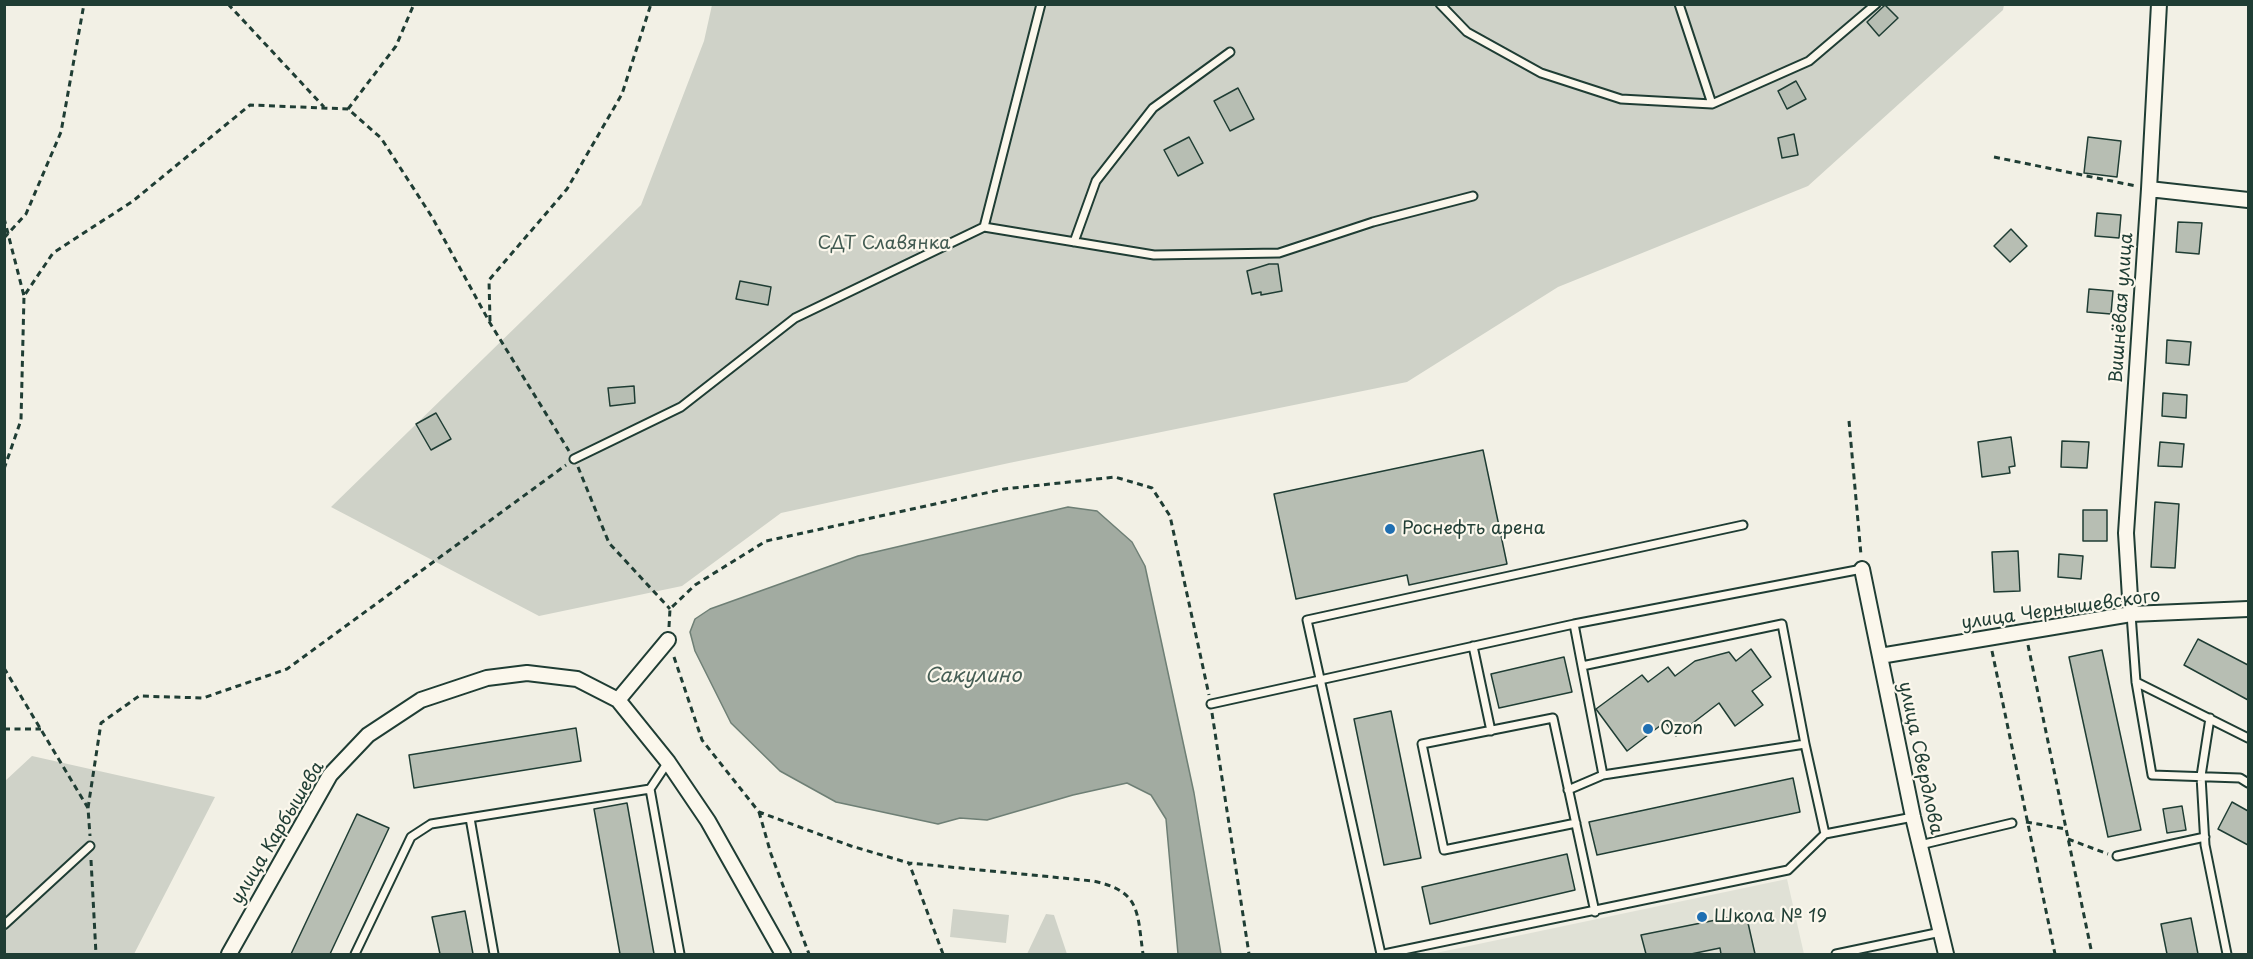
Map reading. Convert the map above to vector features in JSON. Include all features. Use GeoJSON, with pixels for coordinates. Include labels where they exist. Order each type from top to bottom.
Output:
{"type":"FeatureCollection","features":[{"type":"Feature","properties":{"kind":"street","name":"Вишнёвая улица"},"geometry":{"type":"LineString","coordinates":[[2131,614],[2126,532],[2150,189],[2159,4]]}},
{"type":"Feature","properties":{"kind":"street"},"geometry":{"type":"LineString","coordinates":[[2150,189],[2248,200]]}},
{"type":"Feature","properties":{"kind":"street","name":"улица Свердлова"},"geometry":{"type":"LineString","coordinates":[[1862,569],[1913,817],[1946,954]]}},
{"type":"Feature","properties":{"kind":"street","name":"улица Чернышевского"},"geometry":{"type":"LineString","coordinates":[[1880,656],[2131,614],[2248,609]]}},
{"type":"Feature","properties":{"kind":"street"},"geometry":{"type":"LineString","coordinates":[[618,700],[668,640]]}},
{"type":"Feature","properties":{"kind":"street","name":"улица Карбышева"},"geometry":{"type":"LineString","coordinates":[[229,954],[330,775],[368,735],[421,700],[487,678],[527,673],[577,679],[618,700],[668,762],[708,821],[783,954]]}},
{"type":"Feature","properties":{"kind":"lane"},"geometry":{"type":"LineString","coordinates":[[984,227],[1041,4]]}},
{"type":"Feature","properties":{"kind":"lane"},"geometry":{"type":"LineString","coordinates":[[1440,4],[1467,32],[1540,73],[1621,99],[1712,104],[1809,61],[1876,4]]}},
{"type":"Feature","properties":{"kind":"lane"},"geometry":{"type":"LineString","coordinates":[[1678,4],[1712,104]]}},
{"type":"Feature","properties":{"kind":"lane"},"geometry":{"type":"LineString","coordinates":[[1074,242],[1096,181],[1153,108],[1230,52]]}},
{"type":"Feature","properties":{"kind":"lane"},"geometry":{"type":"LineString","coordinates":[[574,459],[681,407],[795,318],[984,227],[1154,255],[1279,253],[1373,222],[1473,196]]}},
{"type":"Feature","properties":{"kind":"lane"},"geometry":{"type":"LineString","coordinates":[[1743,525],[1306,620],[1383,954],[1595,912],[1788,870],[1825,834],[1913,817]]}},
{"type":"Feature","properties":{"kind":"lane"},"geometry":{"type":"LineString","coordinates":[[1211,704],[1574,624],[1862,569]]}},
{"type":"Feature","properties":{"kind":"lane"},"geometry":{"type":"LineString","coordinates":[[2131,614],[2136,682],[2151,775],[2240,778],[2248,783]]}},
{"type":"Feature","properties":{"kind":"lane"},"geometry":{"type":"LineString","coordinates":[[1574,624],[1604,775]]}},
{"type":"Feature","properties":{"kind":"lane"},"geometry":{"type":"LineString","coordinates":[[1582,666],[1782,624],[1825,834]]}},
{"type":"Feature","properties":{"kind":"lane"},"geometry":{"type":"LineString","coordinates":[[1473,645],[1491,731]]}},
{"type":"Feature","properties":{"kind":"lane"},"geometry":{"type":"LineString","coordinates":[[2136,682],[2248,738]]}},
{"type":"Feature","properties":{"kind":"lane"},"geometry":{"type":"LineString","coordinates":[[1576,824],[1444,850],[1422,744],[1553,718],[1568,789],[1576,824],[1595,912]]}},
{"type":"Feature","properties":{"kind":"lane"},"geometry":{"type":"LineString","coordinates":[[2210,718],[2201,776],[2205,837],[2227,954]]}},
{"type":"Feature","properties":{"kind":"lane"},"geometry":{"type":"LineString","coordinates":[[1568,789],[1604,775],[1805,744]]}},
{"type":"Feature","properties":{"kind":"lane"},"geometry":{"type":"LineString","coordinates":[[668,762],[650,789],[680,954]]}},
{"type":"Feature","properties":{"kind":"lane"},"geometry":{"type":"LineString","coordinates":[[355,954],[411,837],[431,824],[650,789]]}},
{"type":"Feature","properties":{"kind":"lane"},"geometry":{"type":"LineString","coordinates":[[470,818],[494,954]]}},
{"type":"Feature","properties":{"kind":"lane"},"geometry":{"type":"LineString","coordinates":[[1920,845],[2012,823]]}},
{"type":"Feature","properties":{"kind":"lane"},"geometry":{"type":"LineString","coordinates":[[2117,856],[2205,837]]}},
{"type":"Feature","properties":{"kind":"lane"},"geometry":{"type":"LineString","coordinates":[[4,925],[90,846]]}},
{"type":"Feature","properties":{"kind":"lane"},"geometry":{"type":"LineString","coordinates":[[1836,954],[1941,932]]}},
{"type":"Feature","properties":{"kind":"path"},"geometry":{"type":"LineString","coordinates":[[4,238],[26,214],[61,132],[84,4]]}},
{"type":"Feature","properties":{"kind":"path"},"geometry":{"type":"LineString","coordinates":[[228,4],[326,108]]}},
{"type":"Feature","properties":{"kind":"path"},"geometry":{"type":"LineString","coordinates":[[348,109],[396,46],[414,4]]}},
{"type":"Feature","properties":{"kind":"path"},"geometry":{"type":"LineString","coordinates":[[24,296],[54,253],[134,201],[250,105],[348,109],[381,138],[432,217],[490,323],[489,280],[567,189],[622,94],[651,4]]}},
{"type":"Feature","properties":{"kind":"path"},"geometry":{"type":"LineString","coordinates":[[1994,157],[2150,189]]}},
{"type":"Feature","properties":{"kind":"path"},"geometry":{"type":"LineString","coordinates":[[4,218],[24,296],[21,420],[4,469]]}},
{"type":"Feature","properties":{"kind":"path"},"geometry":{"type":"LineString","coordinates":[[1850,421],[1862,569]]}},
{"type":"Feature","properties":{"kind":"path"},"geometry":{"type":"LineString","coordinates":[[96,954],[88,808],[101,723],[139,696],[203,698],[287,669],[574,459]]}},
{"type":"Feature","properties":{"kind":"path"},"geometry":{"type":"LineString","coordinates":[[809,954],[771,854],[759,812],[702,740],[668,640],[670,609],[695,585],[766,541],[1004,489],[1115,477],[1152,488],[1170,516],[1211,704],[1249,954]]}},
{"type":"Feature","properties":{"kind":"path"},"geometry":{"type":"LineString","coordinates":[[2025,632],[2092,954]]}},
{"type":"Feature","properties":{"kind":"path"},"geometry":{"type":"LineString","coordinates":[[1989,638],[2055,954]]}},
{"type":"Feature","properties":{"kind":"path"},"geometry":{"type":"LineString","coordinates":[[4,668],[88,808]]}},
{"type":"Feature","properties":{"kind":"path"},"geometry":{"type":"LineString","coordinates":[[4,729],[41,729]]}},
{"type":"Feature","properties":{"kind":"path"},"geometry":{"type":"LineString","coordinates":[[759,812],[851,846],[909,863],[1114,885],[1127,895],[1136,909],[1143,954]]}},
{"type":"Feature","properties":{"kind":"path"},"geometry":{"type":"LineString","coordinates":[[2028,821],[2066,829]]}},
{"type":"Feature","properties":{"kind":"path"},"geometry":{"type":"LineString","coordinates":[[2068,839],[2117,856]]}},
{"type":"Feature","properties":{"kind":"path"},"geometry":{"type":"LineString","coordinates":[[909,863],[943,954]]}},
{"type":"Feature","properties":{"kind":"shaded area","name":"Школа № 19"},"geometry":{"type":"Polygon","coordinates":[[[1787,879],[1804,954],[1431,954],[1787,879]]]}},
{"type":"Feature","properties":{"kind":"green space","name":"СДТ Славянка"},"geometry":{"type":"Polygon","coordinates":[[[712,5],[2004,5],[2003,10],[1808,186],[1558,287],[1407,382],[1009,463],[781,513],[682,586],[539,616],[331,507],[641,205],[704,41],[712,5]]]}},
{"type":"Feature","properties":{"kind":"green space"},"geometry":{"type":"Polygon","coordinates":[[[32,756],[215,797],[134,954],[5,954],[5,781],[32,756]]]}},
{"type":"Feature","properties":{"kind":"green space"},"geometry":{"type":"Polygon","coordinates":[[[953,909],[1009,915],[1006,943],[950,937],[953,909]]]}},
{"type":"Feature","properties":{"kind":"green space"},"geometry":{"type":"Polygon","coordinates":[[[1046,914],[1054,915],[1067,954],[1027,954],[1046,914]]]}},
{"type":"Feature","properties":{"kind":"water","name":"Сакулино"},"geometry":{"type":"Polygon","coordinates":[[[1068,507],[1097,511],[1132,542],[1145,566],[1194,793],[1221,954],[1178,954],[1166,819],[1151,795],[1127,783],[1073,795],[987,820],[960,818],[938,824],[836,802],[780,771],[731,723],[695,651],[690,632],[695,619],[710,609],[858,556],[1068,507]]]}},
{"type":"Feature","properties":{"kind":"building"},"geometry":{"type":"Polygon","coordinates":[[[1885,5],[1898,18],[1879,36],[1867,22],[1885,5]]]}},
{"type":"Feature","properties":{"kind":"building"},"geometry":{"type":"Polygon","coordinates":[[[1796,81],[1806,99],[1787,109],[1778,91],[1796,81]]]}},
{"type":"Feature","properties":{"kind":"building"},"geometry":{"type":"Polygon","coordinates":[[[1238,88],[1254,119],[1230,131],[1214,101],[1238,88]]]}},
{"type":"Feature","properties":{"kind":"building"},"geometry":{"type":"Polygon","coordinates":[[[1794,134],[1798,155],[1782,158],[1778,138],[1794,134]]]}},
{"type":"Feature","properties":{"kind":"building"},"geometry":{"type":"Polygon","coordinates":[[[1189,137],[1203,163],[1178,176],[1164,150],[1189,137]]]}},
{"type":"Feature","properties":{"kind":"building"},"geometry":{"type":"Polygon","coordinates":[[[2088,137],[2121,141],[2117,177],[2084,173],[2088,137]]]}},
{"type":"Feature","properties":{"kind":"building"},"geometry":{"type":"Polygon","coordinates":[[[2097,213],[2121,215],[2119,238],[2095,236],[2097,213]]]}},
{"type":"Feature","properties":{"kind":"building"},"geometry":{"type":"Polygon","coordinates":[[[2178,222],[2202,223],[2199,254],[2176,252],[2178,222]]]}},
{"type":"Feature","properties":{"kind":"building"},"geometry":{"type":"Polygon","coordinates":[[[2011,229],[2027,246],[2010,262],[1994,246],[2011,229]]]}},
{"type":"Feature","properties":{"kind":"building"},"geometry":{"type":"Polygon","coordinates":[[[1269,264],[1278,264],[1282,291],[1261,295],[1261,292],[1252,294],[1247,271],[1269,264]]]}},
{"type":"Feature","properties":{"kind":"building"},"geometry":{"type":"Polygon","coordinates":[[[740,281],[771,287],[768,305],[736,299],[740,281]]]}},
{"type":"Feature","properties":{"kind":"building"},"geometry":{"type":"Polygon","coordinates":[[[2089,289],[2113,291],[2111,314],[2087,312],[2089,289]]]}},
{"type":"Feature","properties":{"kind":"building"},"geometry":{"type":"Polygon","coordinates":[[[2167,340],[2191,342],[2189,365],[2166,363],[2167,340]]]}},
{"type":"Feature","properties":{"kind":"building"},"geometry":{"type":"Polygon","coordinates":[[[634,386],[635,403],[610,406],[608,388],[634,386]]]}},
{"type":"Feature","properties":{"kind":"building"},"geometry":{"type":"Polygon","coordinates":[[[2163,393],[2187,395],[2186,418],[2162,416],[2163,393]]]}},
{"type":"Feature","properties":{"kind":"building"},"geometry":{"type":"Polygon","coordinates":[[[436,413],[451,439],[431,450],[416,424],[436,413]]]}},
{"type":"Feature","properties":{"kind":"building"},"geometry":{"type":"Polygon","coordinates":[[[2011,437],[2015,466],[2009,467],[2010,473],[1982,477],[1978,442],[2011,437]]]}},
{"type":"Feature","properties":{"kind":"building"},"geometry":{"type":"Polygon","coordinates":[[[2062,441],[2089,442],[2087,468],[2061,467],[2062,441]]]}},
{"type":"Feature","properties":{"kind":"building"},"geometry":{"type":"Polygon","coordinates":[[[2160,442],[2184,444],[2182,467],[2158,466],[2160,442]]]}},
{"type":"Feature","properties":{"kind":"building","name":"Роснефть арена"},"geometry":{"type":"Polygon","coordinates":[[[1483,450],[1507,564],[1409,585],[1407,575],[1296,599],[1274,494],[1483,450]]]}},
{"type":"Feature","properties":{"kind":"building"},"geometry":{"type":"Polygon","coordinates":[[[2155,502],[2179,504],[2175,568],[2151,567],[2155,502]]]}},
{"type":"Feature","properties":{"kind":"building"},"geometry":{"type":"Polygon","coordinates":[[[2083,510],[2107,510],[2107,541],[2083,541],[2083,510]]]}},
{"type":"Feature","properties":{"kind":"building"},"geometry":{"type":"Polygon","coordinates":[[[2018,551],[2020,591],[1994,592],[1992,552],[2018,551]]]}},
{"type":"Feature","properties":{"kind":"building"},"geometry":{"type":"Polygon","coordinates":[[[2059,554],[2083,556],[2081,579],[2058,577],[2059,554]]]}},
{"type":"Feature","properties":{"kind":"building"},"geometry":{"type":"Polygon","coordinates":[[[2198,639],[2248,665],[2248,700],[2184,665],[2198,639]]]}},
{"type":"Feature","properties":{"kind":"building"},"geometry":{"type":"Polygon","coordinates":[[[1751,649],[1771,677],[1752,691],[1763,705],[1735,726],[1719,703],[1676,736],[1665,722],[1627,751],[1596,709],[1642,675],[1648,682],[1668,667],[1675,676],[1695,661],[1729,652],[1736,661],[1751,649]]]}},
{"type":"Feature","properties":{"kind":"building"},"geometry":{"type":"Polygon","coordinates":[[[2102,650],[2141,830],[2108,837],[2069,657],[2102,650]]]}},
{"type":"Feature","properties":{"kind":"building"},"geometry":{"type":"Polygon","coordinates":[[[1564,657],[1572,692],[1499,708],[1491,674],[1564,657]]]}},
{"type":"Feature","properties":{"kind":"building"},"geometry":{"type":"Polygon","coordinates":[[[1391,711],[1421,858],[1384,865],[1354,719],[1391,711]]]}},
{"type":"Feature","properties":{"kind":"building"},"geometry":{"type":"Polygon","coordinates":[[[576,728],[581,761],[414,788],[409,755],[576,728]]]}},
{"type":"Feature","properties":{"kind":"building"},"geometry":{"type":"Polygon","coordinates":[[[1793,778],[1800,812],[1597,855],[1589,822],[1793,778]]]}},
{"type":"Feature","properties":{"kind":"building"},"geometry":{"type":"Polygon","coordinates":[[[2232,802],[2248,811],[2248,845],[2218,829],[2232,802]]]}},
{"type":"Feature","properties":{"kind":"building"},"geometry":{"type":"Polygon","coordinates":[[[627,803],[654,954],[620,954],[594,809],[627,803]]]}},
{"type":"Feature","properties":{"kind":"building"},"geometry":{"type":"Polygon","coordinates":[[[2182,806],[2186,830],[2167,833],[2163,809],[2182,806]]]}},
{"type":"Feature","properties":{"kind":"building"},"geometry":{"type":"Polygon","coordinates":[[[357,814],[389,828],[330,954],[291,954],[357,814]]]}},
{"type":"Feature","properties":{"kind":"building"},"geometry":{"type":"Polygon","coordinates":[[[1567,854],[1575,890],[1430,924],[1422,887],[1567,854]]]}},
{"type":"Feature","properties":{"kind":"building"},"geometry":{"type":"Polygon","coordinates":[[[465,911],[473,954],[440,954],[432,917],[465,911]]]}},
{"type":"Feature","properties":{"kind":"building"},"geometry":{"type":"Polygon","coordinates":[[[1746,914],[1755,954],[1721,954],[1720,948],[1691,954],[1646,954],[1641,935],[1746,914]]]}},
{"type":"Feature","properties":{"kind":"building"},"geometry":{"type":"Polygon","coordinates":[[[2191,918],[2198,954],[2167,954],[2161,924],[2191,918]]]}},
{"type":"Feature","properties":{"kind":"place","name":"Роснефть арена"},"geometry":{"type":"Point","coordinates":[1390,529]}},
{"type":"Feature","properties":{"kind":"place","name":"Ozon"},"geometry":{"type":"Point","coordinates":[1648,729]}},
{"type":"Feature","properties":{"kind":"place","name":"Школа № 19"},"geometry":{"type":"Point","coordinates":[1702,917]}}]}
